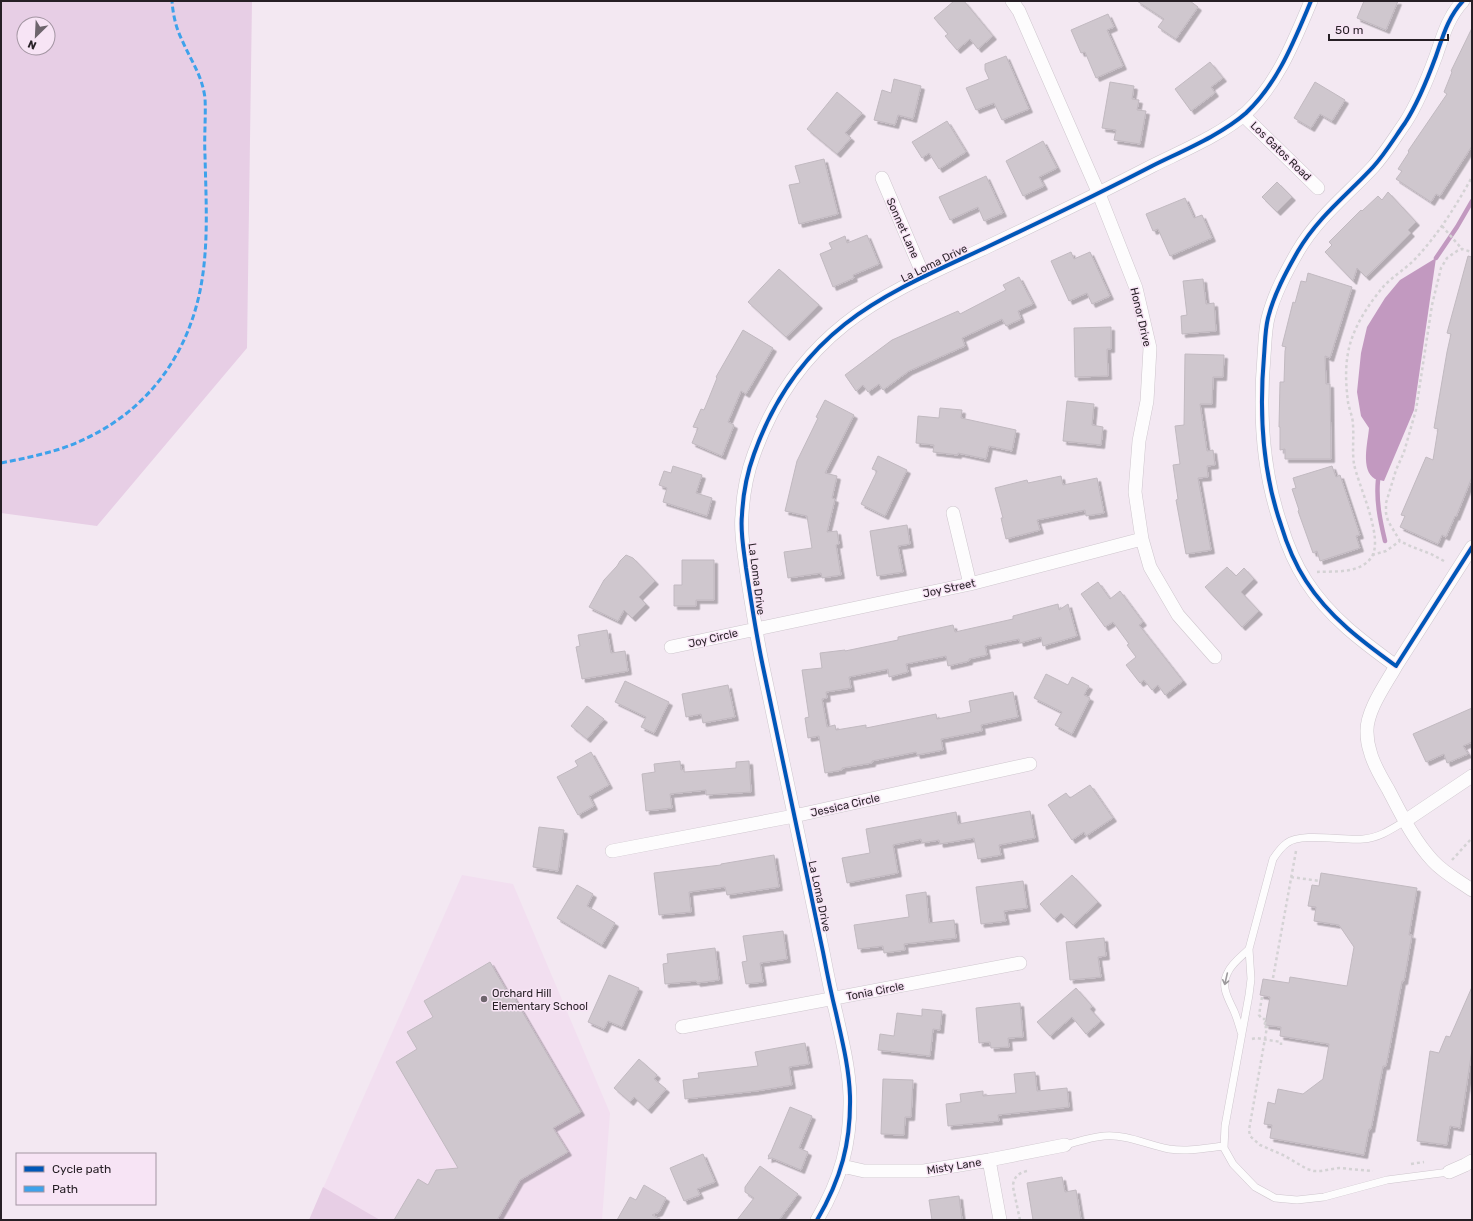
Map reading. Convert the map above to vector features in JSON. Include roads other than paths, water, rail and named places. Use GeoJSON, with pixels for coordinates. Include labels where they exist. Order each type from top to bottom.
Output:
{"type":"FeatureCollection","features":[{"type":"Feature","properties":{"kind":"street","name":"Honor Drive"},"geometry":{"type":"LineString","coordinates":[[1012,1],[1019,11],[1099,194],[1136,288],[1150,348],[1147,401],[1139,441],[1135,492],[1142,539],[1150,567],[1178,615],[1215,657]]}},
{"type":"Feature","properties":{"kind":"street","name":"La Loma Drive"},"geometry":{"type":"LineString","coordinates":[[817,1220],[830,1197],[842,1166],[849,1127],[850,1097],[848,1063],[754,629],[741,517],[749,470],[756,449],[789,381],[825,342],[846,322],[878,301],[924,277],[1099,194],[1202,141],[1243,115],[1261,97],[1276,75],[1289,52],[1311,1]]}},
{"type":"Feature","properties":{"kind":"street"},"geometry":{"type":"LineString","coordinates":[[1396,666],[1351,632],[1318,598],[1300,572],[1288,547],[1273,502],[1264,457],[1262,415],[1263,368],[1267,320],[1272,302],[1299,249],[1322,217],[1374,166],[1407,120],[1435,57],[1442,34],[1453,12],[1463,1]]}},
{"type":"Feature","properties":{"kind":"street","name":"Los Gatos Road"},"geometry":{"type":"LineString","coordinates":[[1243,115],[1318,188]]}},
{"type":"Feature","properties":{"kind":"street","name":"Sonnet Lane"},"geometry":{"type":"LineString","coordinates":[[882,178],[924,277]]}},
{"type":"Feature","properties":{"kind":"street"},"geometry":{"type":"LineString","coordinates":[[953,513],[970,584]]}},
{"type":"Feature","properties":{"kind":"street","name":"Joy Street"},"geometry":{"type":"LineString","coordinates":[[754,629],[970,584],[1142,539]]}},
{"type":"Feature","properties":{"kind":"street"},"geometry":{"type":"LineString","coordinates":[[1472,547],[1396,666],[1376,702],[1368,722],[1367,732],[1369,750],[1375,764],[1405,821],[1421,847],[1442,870],[1472,890]]}},
{"type":"Feature","properties":{"kind":"street","name":"Joy Circle"},"geometry":{"type":"LineString","coordinates":[[671,647],[754,629]]}},
{"type":"Feature","properties":{"kind":"street","name":"Jessica Circle"},"geometry":{"type":"LineString","coordinates":[[612,851],[794,816],[1030,764]]}},
{"type":"Feature","properties":{"kind":"street"},"geometry":{"type":"LineString","coordinates":[[1405,821],[1472,776]]}},
{"type":"Feature","properties":{"kind":"street","name":"Tonia Circle"},"geometry":{"type":"LineString","coordinates":[[682,1027],[1020,963]]}},
{"type":"Feature","properties":{"kind":"street","name":"Misty Lane"},"geometry":{"type":"LineString","coordinates":[[842,1166],[864,1171],[924,1171],[1065,1145]]}},
{"type":"Feature","properties":{"kind":"street"},"geometry":{"type":"LineString","coordinates":[[989,1160],[1000,1220]]}},
{"type":"Feature","properties":{"kind":"street"},"geometry":{"type":"LineString","coordinates":[[1448,1172],[1472,1161]]}},
{"type":"Feature","properties":{"kind":"lane"},"geometry":{"type":"LineString","coordinates":[[1405,821],[1382,834],[1364,839],[1299,838],[1288,842],[1280,848],[1271,864],[1249,949],[1251,979],[1249,995],[1225,1126],[1224,1148],[1233,1164],[1244,1177],[1255,1187],[1275,1198],[1297,1200],[1324,1197],[1387,1180],[1448,1172]]}},
{"type":"Feature","properties":{"kind":"lane"},"geometry":{"type":"LineString","coordinates":[[1241,1034],[1234,1012],[1225,994],[1224,982],[1233,964],[1249,949]]}},
{"type":"Feature","properties":{"kind":"lane"},"geometry":{"type":"LineString","coordinates":[[1065,1145],[1104,1136],[1122,1136],[1170,1149],[1196,1150],[1224,1146]]}},
{"type":"Feature","properties":{"kind":"waterway"},"geometry":{"type":"LineString","coordinates":[[1436,258],[1457,227],[1472,201]]}},
{"type":"Feature","properties":{"kind":"waterway"},"geometry":{"type":"LineString","coordinates":[[1378,480],[1379,510],[1385,541]]}},
{"type":"Feature","properties":{"kind":"place","name":"Orchard Hill Elementary School"},"geometry":{"type":"Point","coordinates":[484,999]}}]}
